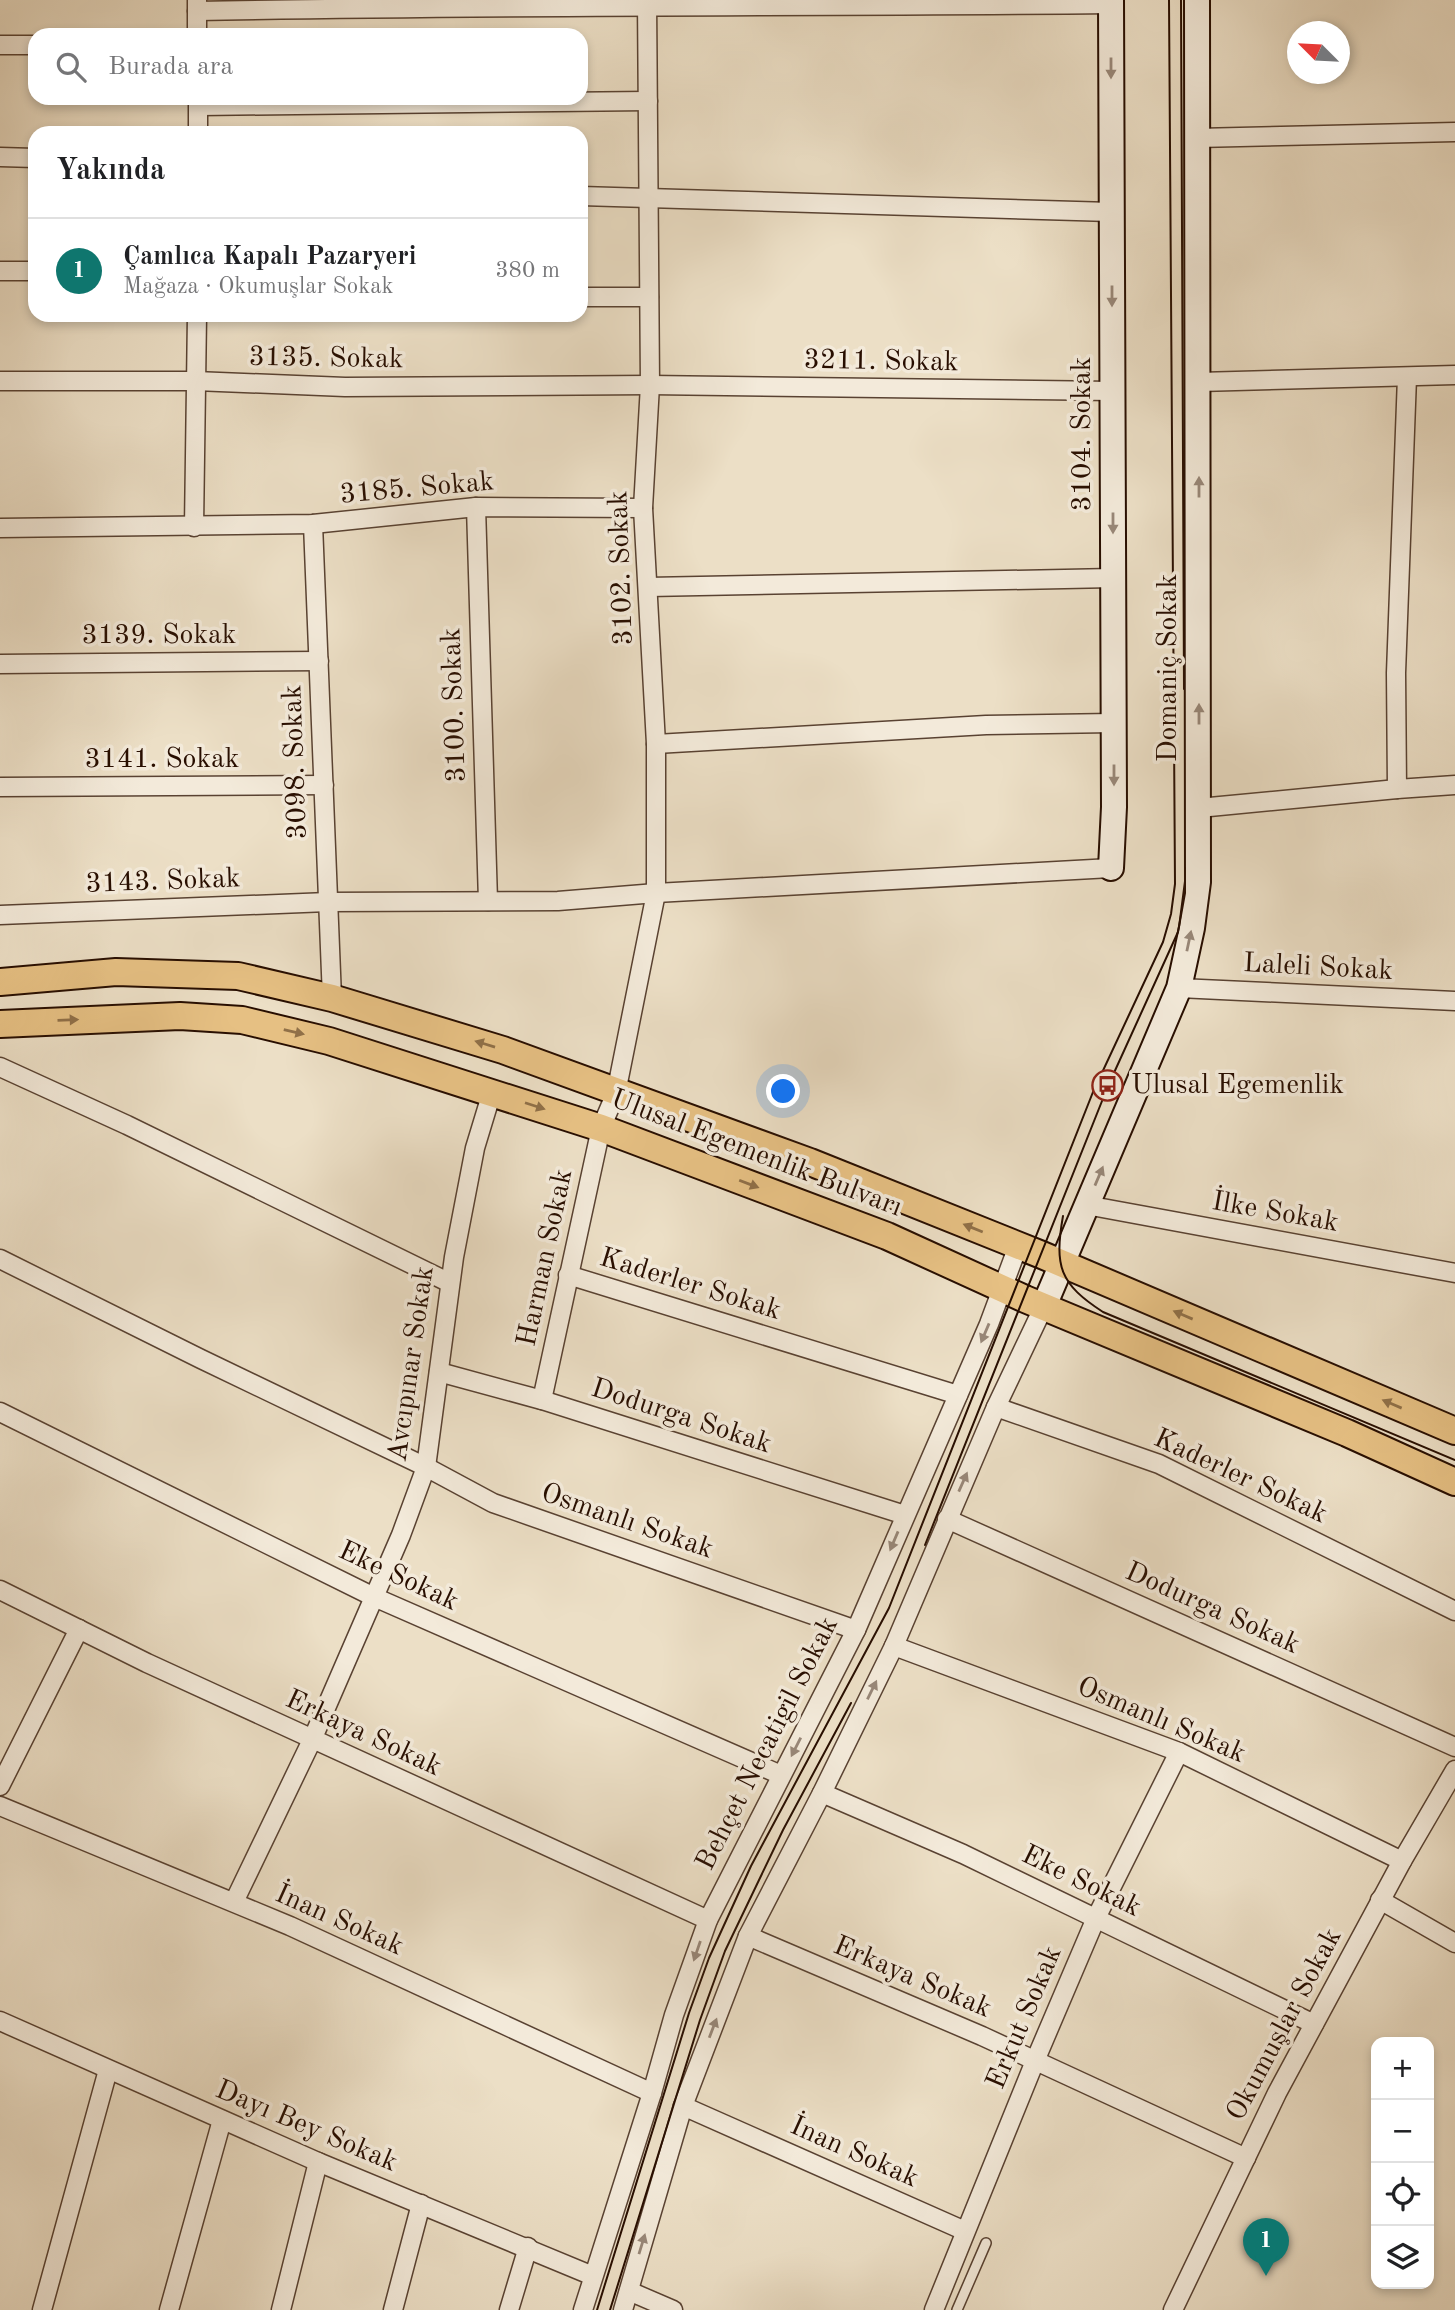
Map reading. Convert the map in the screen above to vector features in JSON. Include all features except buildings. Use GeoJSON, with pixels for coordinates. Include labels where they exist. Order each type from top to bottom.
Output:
{"type":"FeatureCollection","features":[{"type":"Feature","properties":{"kind":"main road","name":"Ulusal Egemenlik Bulvarı"},"geometry":{"type":"LineString","coordinates":[[0,982],[116,972],[238,976],[332,998],[503,1050],[810,1162],[1060,1263],[1455,1431]]}},
{"type":"Feature","properties":{"kind":"main road","name":"Ulusal Egemenlik Bulvarı"},"geometry":{"type":"LineString","coordinates":[[0,1024],[180,1016],[242,1020],[329,1041],[601,1128],[887,1236],[1455,1482]]}},
{"type":"Feature","properties":{"kind":"street","name":"Domaniç Sokak"},"geometry":{"type":"LineString","coordinates":[[1044,1306],[1179,988],[1192,928],[1198,882],[1197,0]]}},
{"type":"Feature","properties":{"kind":"street"},"geometry":{"type":"LineString","coordinates":[[197,28],[197,6],[1111,2]]}},
{"type":"Feature","properties":{"kind":"street","name":"3104. Sokak"},"geometry":{"type":"LineString","coordinates":[[1111,2],[1114,832],[1111,867]]}},
{"type":"Feature","properties":{"kind":"street","name":"3102. Sokak"},"geometry":{"type":"LineString","coordinates":[[601,1128],[615,1093],[656,893],[656,744],[643,508],[650,385],[647,4]]}},
{"type":"Feature","properties":{"kind":"street"},"geometry":{"type":"LineString","coordinates":[[0,45],[28,45]]}},
{"type":"Feature","properties":{"kind":"street"},"geometry":{"type":"LineString","coordinates":[[588,101],[648,101]]}},
{"type":"Feature","properties":{"kind":"street"},"geometry":{"type":"LineString","coordinates":[[198,105],[198,126]]}},
{"type":"Feature","properties":{"kind":"street"},"geometry":{"type":"LineString","coordinates":[[1196,138],[1455,132]]}},
{"type":"Feature","properties":{"kind":"street"},"geometry":{"type":"LineString","coordinates":[[0,158],[28,158]]}},
{"type":"Feature","properties":{"kind":"street"},"geometry":{"type":"LineString","coordinates":[[588,196],[1111,212]]}},
{"type":"Feature","properties":{"kind":"street"},"geometry":{"type":"LineString","coordinates":[[0,271],[28,271]]}},
{"type":"Feature","properties":{"kind":"street"},"geometry":{"type":"LineString","coordinates":[[588,297],[649,297]]}},
{"type":"Feature","properties":{"kind":"street"},"geometry":{"type":"LineString","coordinates":[[194,527],[197,322]]}},
{"type":"Feature","properties":{"kind":"street"},"geometry":{"type":"LineString","coordinates":[[1199,382],[1455,375]]}},
{"type":"Feature","properties":{"kind":"street"},"geometry":{"type":"LineString","coordinates":[[1397,789],[1396,673],[1406,377]]}},
{"type":"Feature","properties":{"kind":"street","name":"3135. Sokak"},"geometry":{"type":"LineString","coordinates":[[0,382],[195,381],[345,387],[650,385]]}},
{"type":"Feature","properties":{"kind":"street","name":"3211. Sokak"},"geometry":{"type":"LineString","coordinates":[[650,385],[1112,391]]}},
{"type":"Feature","properties":{"kind":"street","name":"3185. Sokak"},"geometry":{"type":"LineString","coordinates":[[0,528],[313,524],[476,507],[643,508]]}},
{"type":"Feature","properties":{"kind":"street","name":"3100. Sokak"},"geometry":{"type":"LineString","coordinates":[[476,507],[488,901]]}},
{"type":"Feature","properties":{"kind":"street","name":"3098. Sokak"},"geometry":{"type":"LineString","coordinates":[[313,524],[332,998]]}},
{"type":"Feature","properties":{"kind":"street"},"geometry":{"type":"LineString","coordinates":[[648,587],[1113,578]]}},
{"type":"Feature","properties":{"kind":"street","name":"3139. Sokak"},"geometry":{"type":"LineString","coordinates":[[0,664],[318,661]]}},
{"type":"Feature","properties":{"kind":"street"},"geometry":{"type":"LineString","coordinates":[[656,744],[986,725],[1113,723]]}},
{"type":"Feature","properties":{"kind":"street","name":"3141. Sokak"},"geometry":{"type":"LineString","coordinates":[[0,787],[324,785]]}},
{"type":"Feature","properties":{"kind":"street"},"geometry":{"type":"LineString","coordinates":[[1199,808],[1455,785]]}},
{"type":"Feature","properties":{"kind":"street","name":"3143. Sokak"},"geometry":{"type":"LineString","coordinates":[[0,915],[328,902],[558,901],[1111,867]]}},
{"type":"Feature","properties":{"kind":"street","name":"Laleli Sokak"},"geometry":{"type":"LineString","coordinates":[[1179,988],[1455,1001]]}},
{"type":"Feature","properties":{"kind":"street"},"geometry":{"type":"LineString","coordinates":[[0,1067],[127,1125],[450,1283]]}},
{"type":"Feature","properties":{"kind":"street","name":"Avcıpınar Sokak"},"geometry":{"type":"LineString","coordinates":[[234,1902],[312,1740],[401,1535],[426,1467],[450,1283],[475,1148],[492,1093]]}},
{"type":"Feature","properties":{"kind":"street","name":"Harman Sokak"},"geometry":{"type":"LineString","coordinates":[[542,1400],[601,1128]]}},
{"type":"Feature","properties":{"kind":"street","name":"İlke Sokak"},"geometry":{"type":"LineString","coordinates":[[1086,1205],[1455,1273]]}},
{"type":"Feature","properties":{"kind":"street","name":"Behçet Necatigil Sokak"},"geometry":{"type":"LineString","coordinates":[[583,2310],[674,2015],[708,1920],[856,1630],[1004,1287],[1018,1246]]}},
{"type":"Feature","properties":{"kind":"street","name":"Osmanlı Sokak"},"geometry":{"type":"LineString","coordinates":[[0,1259],[426,1467],[493,1503],[856,1630]]}},
{"type":"Feature","properties":{"kind":"street","name":"Kaderler Sokak"},"geometry":{"type":"LineString","coordinates":[[568,1275],[958,1395]]}},
{"type":"Feature","properties":{"kind":"street"},"geometry":{"type":"LineString","coordinates":[[624,2310],[683,2106],[748,1936],[894,1646],[996,1407],[1044,1306]]}},
{"type":"Feature","properties":{"kind":"street","name":"Dodurga Sokak"},"geometry":{"type":"LineString","coordinates":[[439,1372],[542,1400],[905,1515]]}},
{"type":"Feature","properties":{"kind":"street","name":"Kaderler Sokak"},"geometry":{"type":"LineString","coordinates":[[996,1407],[1160,1464],[1455,1611]]}},
{"type":"Feature","properties":{"kind":"street","name":"Eke Sokak"},"geometry":{"type":"LineString","coordinates":[[0,1412],[374,1597],[781,1775]]}},
{"type":"Feature","properties":{"kind":"street","name":"Dodurga Sokak"},"geometry":{"type":"LineString","coordinates":[[947,1519],[1455,1747]]}},
{"type":"Feature","properties":{"kind":"street","name":"Erkaya Sokak"},"geometry":{"type":"LineString","coordinates":[[0,1590],[312,1740],[708,1920]]}},
{"type":"Feature","properties":{"kind":"street"},"geometry":{"type":"LineString","coordinates":[[0,1786],[79,1629]]}},
{"type":"Feature","properties":{"kind":"street","name":"Osmanlı Sokak"},"geometry":{"type":"LineString","coordinates":[[894,1646],[1179,1752],[1402,1861]]}},
{"type":"Feature","properties":{"kind":"street","name":"Erkut Sokak"},"geometry":{"type":"LineString","coordinates":[[934,2310],[1096,1918],[1179,1752]]}},
{"type":"Feature","properties":{"kind":"street","name":"Okumuşlar Sokak"},"geometry":{"type":"LineString","coordinates":[[1173,2310],[1314,2024],[1380,1900],[1455,1770]]}},
{"type":"Feature","properties":{"kind":"street","name":"Eke Sokak"},"geometry":{"type":"LineString","coordinates":[[822,1793],[963,1854],[1314,2024]]}},
{"type":"Feature","properties":{"kind":"street","name":"İnan Sokak"},"geometry":{"type":"LineString","coordinates":[[0,1806],[234,1902],[652,2093]]}},
{"type":"Feature","properties":{"kind":"street"},"geometry":{"type":"LineString","coordinates":[[1380,1900],[1455,1943]]}},
{"type":"Feature","properties":{"kind":"street","name":"Erkaya Sokak"},"geometry":{"type":"LineString","coordinates":[[748,1936],[1035,2061],[1246,2158]]}},
{"type":"Feature","properties":{"kind":"street","name":"Dayı Bey Sokak"},"geometry":{"type":"LineString","coordinates":[[1,2026],[593,2276]]}},
{"type":"Feature","properties":{"kind":"street"},"geometry":{"type":"LineString","coordinates":[[42,2310],[108,2070]]}},
{"type":"Feature","properties":{"kind":"street","name":"İnan Sokak"},"geometry":{"type":"LineString","coordinates":[[683,2106],[965,2231]]}},
{"type":"Feature","properties":{"kind":"street"},"geometry":{"type":"LineString","coordinates":[[169,2310],[222,2120]]}},
{"type":"Feature","properties":{"kind":"street"},"geometry":{"type":"LineString","coordinates":[[281,2310],[318,2162]]}},
{"type":"Feature","properties":{"kind":"street"},"geometry":{"type":"LineString","coordinates":[[393,2310],[421,2204]]}},
{"type":"Feature","properties":{"kind":"street"},"geometry":{"type":"LineString","coordinates":[[509,2310],[528,2247]]}},
{"type":"Feature","properties":{"kind":"street"},"geometry":{"type":"LineString","coordinates":[[629,2291],[673,2310]]}},
{"type":"Feature","properties":{"kind":"lane"},"geometry":{"type":"LineString","coordinates":[[957,2310],[986,2243]]}},
{"type":"Feature","properties":{"kind":"tram line"},"geometry":{"type":"LineString","coordinates":[[597,2310],[689,2013],[709,1958],[751,1866],[889,1608],[1093,1092],[1163,942],[1171,914],[1175,884],[1169,0]]}},
{"type":"Feature","properties":{"kind":"tram line"},"geometry":{"type":"LineString","coordinates":[[1181,0],[1184,689]]}},
{"type":"Feature","properties":{"kind":"tram line"},"geometry":{"type":"LineString","coordinates":[[925,1545],[1108,1086],[1178,932],[1185,893],[1185,868]]}},
{"type":"Feature","properties":{"kind":"tram line"},"geometry":{"type":"LineString","coordinates":[[1063,1216],[1059,1249],[1064,1273],[1077,1292],[1103,1312],[1455,1460]]}},
{"type":"Feature","properties":{"kind":"tram line"},"geometry":{"type":"LineString","coordinates":[[610,2310],[700,2020],[725,1951],[783,1830],[851,1703]]}},
{"type":"Feature","properties":{"kind":"place","name":"Ulusal Egemenlik"},"geometry":{"type":"Point","coordinates":[1108,1086]}},
{"type":"Feature","properties":{"kind":"place","name":"Çamlıca Kapalı Pazaryeri"},"geometry":{"type":"Point","coordinates":[1266,2276]}}]}
